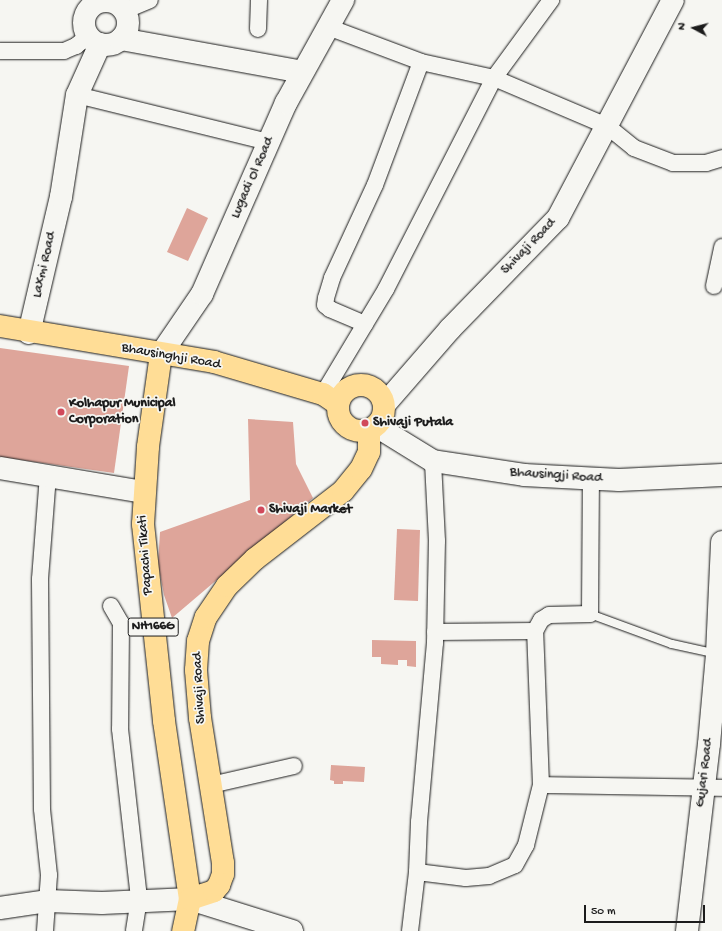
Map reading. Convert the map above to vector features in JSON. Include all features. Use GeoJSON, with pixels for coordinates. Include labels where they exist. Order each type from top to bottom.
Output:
{"type":"FeatureCollection","features":[{"type":"Feature","properties":{"kind":"highway","name":"Bhausinghji Road"},"geometry":{"type":"LineString","coordinates":[[0,326],[29,333],[214,362],[331,399]]}},
{"type":"Feature","properties":{"kind":"highway","name":"Papachi Tikati"},"geometry":{"type":"LineString","coordinates":[[161,354],[143,492],[146,573],[190,899]]}},
{"type":"Feature","properties":{"kind":"highway"},"geometry":{"type":"LineString","coordinates":[[373,428],[362,432],[347,428],[338,416],[331,399],[348,388],[363,385],[377,392],[384,405]]}},
{"type":"Feature","properties":{"kind":"highway","name":"NH166G"},"geometry":{"type":"LineString","coordinates":[[373,428],[384,413],[384,405]]}},
{"type":"Feature","properties":{"kind":"highway","name":"Shivaji Road"},"geometry":{"type":"LineString","coordinates":[[190,899],[214,891],[219,885],[223,874],[223,863],[212,785],[200,718],[196,670],[198,641],[206,617],[227,586],[255,559],[343,491],[361,469],[369,452],[373,428]]}},
{"type":"Feature","properties":{"kind":"highway","name":"NH166G"},"geometry":{"type":"LineString","coordinates":[[183,931],[190,899]]}},
{"type":"Feature","properties":{"kind":"street"},"geometry":{"type":"LineString","coordinates":[[94,40],[84,22],[103,4],[150,0]]}},
{"type":"Feature","properties":{"kind":"street"},"geometry":{"type":"LineString","coordinates":[[258,29],[259,0]]}},
{"type":"Feature","properties":{"kind":"street","name":"Lugadi Ol Road"},"geometry":{"type":"LineString","coordinates":[[161,354],[202,294],[269,142],[302,72],[343,0]]}},
{"type":"Feature","properties":{"kind":"street"},"geometry":{"type":"LineString","coordinates":[[331,399],[366,324],[494,78],[551,0]]}},
{"type":"Feature","properties":{"kind":"street","name":"Shivaji Road"},"geometry":{"type":"LineString","coordinates":[[384,405],[450,329],[558,218],[673,0]]}},
{"type":"Feature","properties":{"kind":"street"},"geometry":{"type":"LineString","coordinates":[[0,51],[64,51],[94,40],[115,43],[121,39],[128,26],[103,4]]}},
{"type":"Feature","properties":{"kind":"street"},"geometry":{"type":"LineString","coordinates":[[328,27],[421,62],[494,78],[607,126],[634,148],[673,163],[706,163],[722,158]]}},
{"type":"Feature","properties":{"kind":"street"},"geometry":{"type":"LineString","coordinates":[[121,39],[302,72]]}},
{"type":"Feature","properties":{"kind":"street","name":"Laxmi Road"},"geometry":{"type":"LineString","coordinates":[[29,333],[61,197],[77,95],[94,40]]}},
{"type":"Feature","properties":{"kind":"street"},"geometry":{"type":"LineString","coordinates":[[366,324],[330,309],[325,305],[326,298],[332,278],[375,185],[421,62]]}},
{"type":"Feature","properties":{"kind":"street"},"geometry":{"type":"LineString","coordinates":[[77,95],[269,142]]}},
{"type":"Feature","properties":{"kind":"street"},"geometry":{"type":"LineString","coordinates":[[714,286],[722,247]]}},
{"type":"Feature","properties":{"kind":"street","name":"Bhausingji Road"},"geometry":{"type":"LineString","coordinates":[[373,428],[433,461],[524,475],[619,480],[722,475]]}},
{"type":"Feature","properties":{"kind":"street"},"geometry":{"type":"LineString","coordinates":[[410,931],[417,872],[419,822],[435,632],[437,541],[433,461]]}},
{"type":"Feature","properties":{"kind":"street"},"geometry":{"type":"LineString","coordinates":[[0,468],[143,492]]}},
{"type":"Feature","properties":{"kind":"street"},"geometry":{"type":"LineString","coordinates":[[45,931],[49,875],[42,810],[40,579],[48,475]]}},
{"type":"Feature","properties":{"kind":"street"},"geometry":{"type":"LineString","coordinates":[[417,872],[466,878],[489,876],[515,865],[526,845],[541,785],[535,630],[541,620],[549,615],[590,614],[591,479]]}},
{"type":"Feature","properties":{"kind":"street","name":"Gujari Road"},"geometry":{"type":"LineString","coordinates":[[687,931],[713,788],[716,744],[722,542]]}},
{"type":"Feature","properties":{"kind":"street"},"geometry":{"type":"LineString","coordinates":[[111,606],[121,623],[120,729],[139,899],[134,931]]}},
{"type":"Feature","properties":{"kind":"street"},"geometry":{"type":"LineString","coordinates":[[435,632],[535,630]]}},
{"type":"Feature","properties":{"kind":"street"},"geometry":{"type":"LineString","coordinates":[[212,785],[294,766]]}},
{"type":"Feature","properties":{"kind":"street"},"geometry":{"type":"LineString","coordinates":[[541,785],[713,788]]}},
{"type":"Feature","properties":{"kind":"street"},"geometry":{"type":"LineString","coordinates":[[0,908],[48,901],[102,903],[139,899],[190,899],[281,929]]}},
{"type":"Feature","properties":{"kind":"lane"},"geometry":{"type":"LineString","coordinates":[[590,614],[718,662]]}},
{"type":"Feature","properties":{"kind":"building"},"geometry":{"type":"Polygon","coordinates":[[[187,208],[208,218],[188,261],[167,252],[187,208]]]}},
{"type":"Feature","properties":{"kind":"building","name":"Kolhapur Municipal Corporation"},"geometry":{"type":"Polygon","coordinates":[[[0,348],[129,366],[114,473],[0,457],[0,348]]]}},
{"type":"Feature","properties":{"kind":"building","name":"Shivaji Market"},"geometry":{"type":"Polygon","coordinates":[[[248,419],[293,422],[296,464],[313,498],[172,618],[164,595],[158,564],[160,532],[250,500],[248,419]]]}},
{"type":"Feature","properties":{"kind":"building"},"geometry":{"type":"Polygon","coordinates":[[[397,529],[420,530],[418,601],[394,600],[397,529]]]}},
{"type":"Feature","properties":{"kind":"building"},"geometry":{"type":"Polygon","coordinates":[[[372,640],[416,641],[416,667],[407,666],[407,660],[398,660],[398,665],[381,664],[381,657],[372,657],[372,640]]]}},
{"type":"Feature","properties":{"kind":"building"},"geometry":{"type":"Polygon","coordinates":[[[331,765],[365,767],[364,782],[343,781],[343,784],[334,784],[334,781],[330,780],[331,765]]]}},
{"type":"Feature","properties":{"kind":"place","name":"Kolhapur Municipal Corporation"},"geometry":{"type":"Point","coordinates":[61,412]}},
{"type":"Feature","properties":{"kind":"place","name":"Shivaji Putala"},"geometry":{"type":"Point","coordinates":[365,423]}},
{"type":"Feature","properties":{"kind":"place","name":"Shivaji Market"},"geometry":{"type":"Point","coordinates":[261,510]}}]}
